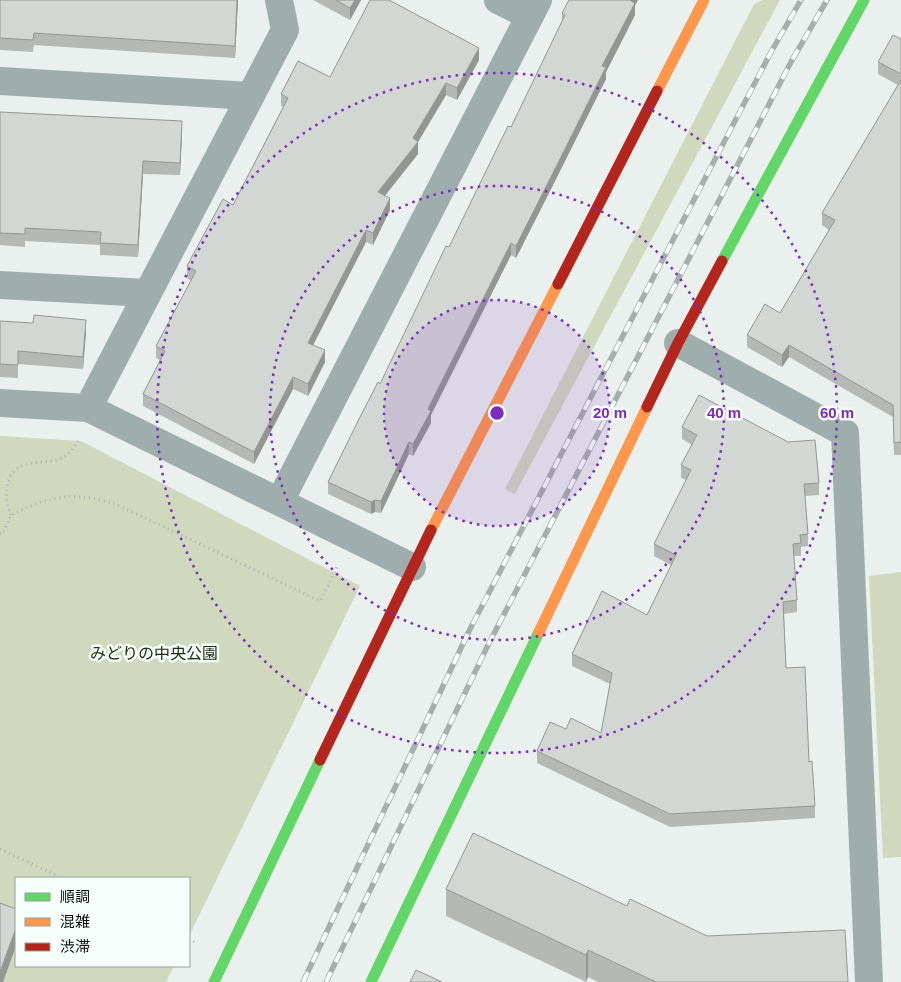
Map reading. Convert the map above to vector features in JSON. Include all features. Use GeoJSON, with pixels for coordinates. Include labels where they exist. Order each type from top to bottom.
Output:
{"type":"FeatureCollection","features":[{"type":"Feature","properties":{"kind":"street"},"geometry":{"type":"LineString","coordinates":[[88,408],[284,30],[279,0]]}},
{"type":"Feature","properties":{"kind":"street"},"geometry":{"type":"LineString","coordinates":[[280,501],[534,8],[498,0]]}},
{"type":"Feature","properties":{"kind":"street"},"geometry":{"type":"LineString","coordinates":[[214,982],[412,568],[704,0]]}},
{"type":"Feature","properties":{"kind":"street"},"geometry":{"type":"LineString","coordinates":[[371,982],[678,343],[864,0]]}},
{"type":"Feature","properties":{"kind":"street"},"geometry":{"type":"LineString","coordinates":[[0,81],[250,96]]}},
{"type":"Feature","properties":{"kind":"street"},"geometry":{"type":"LineString","coordinates":[[0,285],[147,293]]}},
{"type":"Feature","properties":{"kind":"street"},"geometry":{"type":"LineString","coordinates":[[678,343],[845,434],[869,982]]}},
{"type":"Feature","properties":{"kind":"street"},"geometry":{"type":"LineString","coordinates":[[0,403],[88,408],[280,501],[412,568]]}},
{"type":"Feature","properties":{"kind":"path"},"geometry":{"type":"LineString","coordinates":[[11,515],[6,505],[6,490],[12,474],[22,465],[57,461],[72,451],[79,438]]}},
{"type":"Feature","properties":{"kind":"path"},"geometry":{"type":"LineString","coordinates":[[0,533],[2,534],[11,515],[39,502],[69,496],[91,498],[116,504],[320,600],[340,559]]}},
{"type":"Feature","properties":{"kind":"path"},"geometry":{"type":"LineString","coordinates":[[0,849],[60,877]]}},
{"type":"Feature","properties":{"kind":"green space"},"geometry":{"type":"Polygon","coordinates":[[[763,0],[780,0],[515,494],[505,489],[754,4],[763,0]]]}},
{"type":"Feature","properties":{"kind":"green space","name":"みどりの中央公園"},"geometry":{"type":"Polygon","coordinates":[[[0,436],[81,441],[360,586],[190,934],[190,877],[15,877],[15,967],[174,967],[166,982],[0,982],[0,436]]]}},
{"type":"Feature","properties":{"kind":"green space"},"geometry":{"type":"Polygon","coordinates":[[[901,572],[901,857],[883,858],[869,576],[901,572]]]}},
{"type":"Feature","properties":{"kind":"building"},"geometry":{"type":"Polygon","coordinates":[[[0,0],[237,0],[235,46],[34,33],[33,40],[0,38],[0,0]]]}},
{"type":"Feature","properties":{"kind":"building"},"geometry":{"type":"Polygon","coordinates":[[[336,0],[355,0],[350,8],[336,0]]]}},
{"type":"Feature","properties":{"kind":"building"},"geometry":{"type":"Polygon","coordinates":[[[370,0],[389,0],[479,48],[457,88],[446,83],[413,138],[418,142],[378,192],[390,198],[373,233],[366,230],[308,343],[325,350],[308,384],[293,377],[254,452],[143,394],[165,351],[156,346],[196,271],[187,266],[223,199],[233,205],[288,98],[281,94],[298,61],[330,77],[370,0]]]}},
{"type":"Feature","properties":{"kind":"building"},"geometry":{"type":"Polygon","coordinates":[[[569,0],[631,0],[635,3],[602,66],[606,67],[516,246],[511,243],[428,409],[431,411],[413,444],[409,442],[381,501],[375,500],[371,502],[328,482],[378,382],[380,384],[446,246],[449,247],[508,126],[511,127],[565,15],[562,13],[569,0]]]}},
{"type":"Feature","properties":{"kind":"building"},"geometry":{"type":"Polygon","coordinates":[[[893,35],[901,39],[901,74],[878,62],[893,35]]]}},
{"type":"Feature","properties":{"kind":"building"},"geometry":{"type":"Polygon","coordinates":[[[901,80],[901,442],[894,443],[893,405],[789,345],[782,355],[747,335],[765,304],[780,313],[835,220],[822,213],[901,80]]]}},
{"type":"Feature","properties":{"kind":"building"},"geometry":{"type":"Polygon","coordinates":[[[0,112],[182,121],[180,163],[143,161],[138,245],[100,243],[101,232],[25,228],[25,234],[0,233],[0,112]]]}},
{"type":"Feature","properties":{"kind":"building"},"geometry":{"type":"Polygon","coordinates":[[[34,315],[86,320],[83,357],[18,351],[18,365],[0,364],[0,321],[33,323],[34,315]]]}},
{"type":"Feature","properties":{"kind":"building"},"geometry":{"type":"Polygon","coordinates":[[[699,395],[788,442],[815,440],[819,483],[804,484],[808,534],[800,535],[801,543],[793,544],[797,600],[783,602],[786,668],[805,667],[809,762],[812,761],[815,806],[670,814],[537,751],[550,722],[566,729],[571,718],[601,733],[612,673],[572,654],[602,591],[647,615],[676,555],[654,544],[691,470],[681,465],[697,435],[682,427],[699,395]]]}},
{"type":"Feature","properties":{"kind":"building"},"geometry":{"type":"Polygon","coordinates":[[[473,833],[627,906],[630,899],[707,936],[845,930],[848,982],[656,982],[588,950],[586,955],[446,889],[473,833]]]}},
{"type":"Feature","properties":{"kind":"building"},"geometry":{"type":"Polygon","coordinates":[[[0,903],[15,909],[15,931],[0,972],[0,903]]]}},
{"type":"Feature","properties":{"kind":"building"},"geometry":{"type":"Polygon","coordinates":[[[416,970],[442,982],[410,982],[416,970]]]}},
{"type":"Feature","properties":{"kind":"railway"},"geometry":{"type":"LineString","coordinates":[[303,982],[470,629],[771,52],[801,0]]}},
{"type":"Feature","properties":{"kind":"railway"},"geometry":{"type":"LineString","coordinates":[[326,982],[488,645],[791,62],[827,0]]}},
{"type":"Feature","properties":{"kind":"traffic: fast"},"geometry":{"type":"LineString","coordinates":[[722,261],[864,0]]}},
{"type":"Feature","properties":{"kind":"traffic: fast"},"geometry":{"type":"LineString","coordinates":[[371,982],[539,632]]}},
{"type":"Feature","properties":{"kind":"traffic: fast"},"geometry":{"type":"LineString","coordinates":[[214,982],[320,760]]}},
{"type":"Feature","properties":{"kind":"traffic: slow"},"geometry":{"type":"LineString","coordinates":[[657,91],[704,0]]}},
{"type":"Feature","properties":{"kind":"traffic: slow"},"geometry":{"type":"LineString","coordinates":[[431,530],[558,284]]}},
{"type":"Feature","properties":{"kind":"traffic: slow"},"geometry":{"type":"LineString","coordinates":[[539,632],[647,407]]}},
{"type":"Feature","properties":{"kind":"traffic: jam"},"geometry":{"type":"LineString","coordinates":[[558,284],[657,91]]}},
{"type":"Feature","properties":{"kind":"traffic: jam"},"geometry":{"type":"LineString","coordinates":[[647,407],[678,343],[722,261]]}},
{"type":"Feature","properties":{"kind":"traffic: jam"},"geometry":{"type":"LineString","coordinates":[[320,760],[431,530]]}}]}
